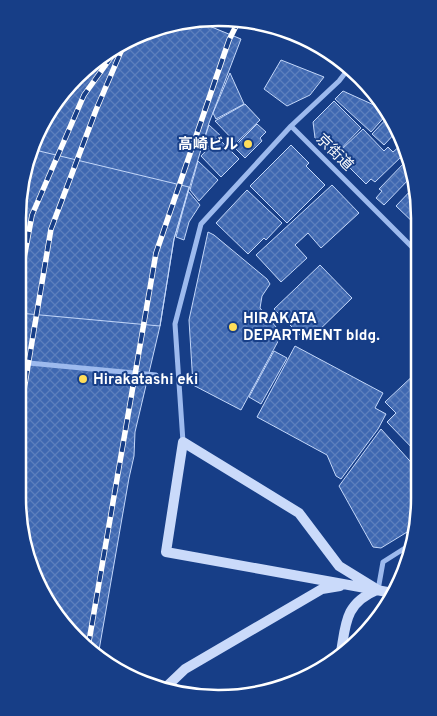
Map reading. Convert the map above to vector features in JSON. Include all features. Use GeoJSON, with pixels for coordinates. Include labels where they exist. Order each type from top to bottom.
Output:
{"type":"FeatureCollection","features":[{"type":"Feature","properties":{"kind":"street"},"geometry":{"type":"LineString","coordinates":[[344,73],[339,81],[291,126],[201,224],[175,324],[183,442],[166,552],[386,592]]}},
{"type":"Feature","properties":{"kind":"street","name":"京街道"},"geometry":{"type":"LineString","coordinates":[[291,126],[411,246]]}},
{"type":"Feature","properties":{"kind":"street"},"geometry":{"type":"LineString","coordinates":[[26,363],[156,375]]}},
{"type":"Feature","properties":{"kind":"street"},"geometry":{"type":"LineString","coordinates":[[183,442],[299,514],[340,566],[378,590]]}},
{"type":"Feature","properties":{"kind":"street"},"geometry":{"type":"LineString","coordinates":[[378,590],[383,562],[403,549]]}},
{"type":"Feature","properties":{"kind":"street"},"geometry":{"type":"LineString","coordinates":[[171,683],[185,669],[322,589],[337,586],[378,590]]}},
{"type":"Feature","properties":{"kind":"street"},"geometry":{"type":"LineString","coordinates":[[343,643],[352,607],[364,596],[378,590]]}},
{"type":"Feature","properties":{"kind":"building","name":"Hirakatashi eki"},"geometry":{"type":"Polygon","coordinates":[[[211,27],[241,39],[209,123],[174,239],[160,326],[135,432],[134,456],[99,648],[66,615],[52,594],[36,559],[28,523],[26,497],[26,218],[30,181],[36,157],[52,122],[66,101],[101,66],[133,46],[157,36],[181,30],[211,27]]]}},
{"type":"Feature","properties":{"kind":"building"},"geometry":{"type":"Polygon","coordinates":[[[281,60],[324,77],[310,95],[287,106],[264,89],[281,60]]]}},
{"type":"Feature","properties":{"kind":"building"},"geometry":{"type":"Polygon","coordinates":[[[230,73],[244,104],[216,119],[213,113],[230,73]]]}},
{"type":"Feature","properties":{"kind":"building"},"geometry":{"type":"Polygon","coordinates":[[[343,91],[373,105],[383,119],[371,132],[335,99],[343,91]]]}},
{"type":"Feature","properties":{"kind":"building"},"geometry":{"type":"Polygon","coordinates":[[[334,101],[361,128],[334,156],[315,138],[313,122],[334,101]]]}},
{"type":"Feature","properties":{"kind":"building"},"geometry":{"type":"Polygon","coordinates":[[[245,104],[260,120],[236,143],[215,121],[245,104]]]}},
{"type":"Feature","properties":{"kind":"building"},"geometry":{"type":"Polygon","coordinates":[[[384,121],[392,136],[384,145],[372,134],[384,121]]]}},
{"type":"Feature","properties":{"kind":"building","name":"高崎ビル"},"geometry":{"type":"Polygon","coordinates":[[[257,124],[266,132],[260,138],[262,141],[245,158],[234,147],[257,124]]]}},
{"type":"Feature","properties":{"kind":"building"},"geometry":{"type":"Polygon","coordinates":[[[209,125],[222,137],[220,139],[218,137],[208,147],[203,143],[209,125]]]}},
{"type":"Feature","properties":{"kind":"building"},"geometry":{"type":"Polygon","coordinates":[[[363,129],[384,151],[388,147],[393,152],[397,148],[401,157],[375,182],[371,179],[366,184],[339,157],[342,153],[340,151],[363,129]]]}},
{"type":"Feature","properties":{"kind":"building"},"geometry":{"type":"Polygon","coordinates":[[[218,138],[239,159],[221,177],[201,156],[218,138]]]}},
{"type":"Feature","properties":{"kind":"building"},"geometry":{"type":"Polygon","coordinates":[[[291,145],[309,163],[306,166],[325,185],[287,223],[250,186],[291,145]]]}},
{"type":"Feature","properties":{"kind":"building"},"geometry":{"type":"Polygon","coordinates":[[[39,151],[189,187],[174,239],[160,326],[26,314],[26,218],[30,181],[39,151]]]}},
{"type":"Feature","properties":{"kind":"building"},"geometry":{"type":"Polygon","coordinates":[[[198,161],[218,180],[199,201],[190,190],[198,161]]]}},
{"type":"Feature","properties":{"kind":"building"},"geometry":{"type":"Polygon","coordinates":[[[403,164],[407,181],[384,205],[376,198],[382,191],[379,189],[403,164]]]}},
{"type":"Feature","properties":{"kind":"building"},"geometry":{"type":"Polygon","coordinates":[[[332,185],[359,213],[321,248],[308,233],[295,245],[307,258],[281,282],[256,255],[332,185]]]}},
{"type":"Feature","properties":{"kind":"building"},"geometry":{"type":"Polygon","coordinates":[[[247,190],[282,223],[266,240],[264,238],[248,254],[216,223],[247,190]]]}},
{"type":"Feature","properties":{"kind":"building"},"geometry":{"type":"Polygon","coordinates":[[[188,191],[200,205],[189,222],[184,240],[176,237],[188,191]]]}},
{"type":"Feature","properties":{"kind":"building"},"geometry":{"type":"Polygon","coordinates":[[[409,192],[411,220],[396,206],[409,192]]]}},
{"type":"Feature","properties":{"kind":"building","name":"HIRAKATA DEPARTMENT bldg."},"geometry":{"type":"Polygon","coordinates":[[[208,232],[267,279],[270,284],[262,296],[260,308],[282,334],[241,410],[193,385],[189,320],[208,232]]]}},
{"type":"Feature","properties":{"kind":"building"},"geometry":{"type":"Polygon","coordinates":[[[320,265],[352,298],[307,342],[274,309],[320,265]]]}},
{"type":"Feature","properties":{"kind":"building"},"geometry":{"type":"Polygon","coordinates":[[[295,346],[383,393],[375,408],[386,414],[378,429],[341,479],[336,476],[327,455],[257,417],[295,346]]]}},
{"type":"Feature","properties":{"kind":"building"},"geometry":{"type":"Polygon","coordinates":[[[274,351],[287,358],[261,404],[249,397],[274,351]]]}},
{"type":"Feature","properties":{"kind":"building"},"geometry":{"type":"Polygon","coordinates":[[[411,378],[411,447],[387,422],[396,413],[385,402],[411,378]]]}},
{"type":"Feature","properties":{"kind":"building"},"geometry":{"type":"Polygon","coordinates":[[[381,429],[411,462],[411,497],[408,532],[381,548],[373,547],[339,486],[381,429]]]}},
{"type":"Feature","properties":{"kind":"railway"},"geometry":{"type":"LineString","coordinates":[[89,639],[156,253],[229,40],[235,27]]}},
{"type":"Feature","properties":{"kind":"railway"},"geometry":{"type":"LineString","coordinates":[[26,377],[51,229],[96,110],[120,53]]}},
{"type":"Feature","properties":{"kind":"railway"},"geometry":{"type":"LineString","coordinates":[[26,248],[32,215],[84,95],[108,62]]}},
{"type":"Feature","properties":{"kind":"place","name":"高崎ビル"},"geometry":{"type":"Point","coordinates":[248,144]}},
{"type":"Feature","properties":{"kind":"place","name":"HIRAKATA DEPARTMENT bldg."},"geometry":{"type":"Point","coordinates":[233,327]}},
{"type":"Feature","properties":{"kind":"place","name":"Hirakatashi eki"},"geometry":{"type":"Point","coordinates":[83,379]}}]}
